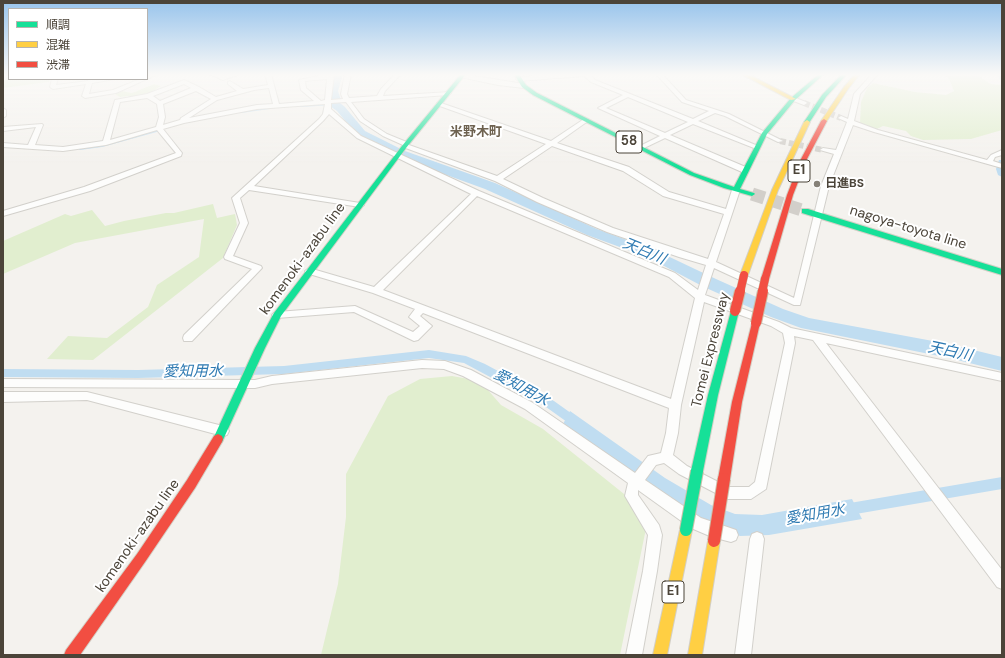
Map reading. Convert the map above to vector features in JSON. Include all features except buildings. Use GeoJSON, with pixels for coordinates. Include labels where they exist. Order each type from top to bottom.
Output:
{"type":"FeatureCollection","features":[{"type":"Feature","properties":{"kind":"main road","name":"komenoki-azabu line"},"geometry":{"type":"LineString","coordinates":[[71,655],[141,558],[191,484],[223,431],[244,383],[277,315],[309,271],[438,105]]}},
{"type":"Feature","properties":{"kind":"main road","name":"58"},"geometry":{"type":"LineString","coordinates":[[556,105],[692,174],[736,190],[752,194]]}},
{"type":"Feature","properties":{"kind":"main road"},"geometry":{"type":"LineString","coordinates":[[736,190],[756,147],[764,134],[788,105]]}},
{"type":"Feature","properties":{"kind":"main road","name":"Tomei Expressway"},"geometry":{"type":"LineString","coordinates":[[660,655],[713,395],[744,275],[775,190],[806,122],[818,105]]}},
{"type":"Feature","properties":{"kind":"main road","name":"E1"},"geometry":{"type":"LineString","coordinates":[[695,655],[737,402],[765,279],[790,195],[804,159],[827,115],[834,105]]}},
{"type":"Feature","properties":{"kind":"main road","name":"nagoya-toyota line"},"geometry":{"type":"LineString","coordinates":[[805,211],[1002,272]]}},
{"type":"Feature","properties":{"kind":"street"},"geometry":{"type":"LineString","coordinates":[[106,143],[116,105]]}},
{"type":"Feature","properties":{"kind":"street"},"geometry":{"type":"LineString","coordinates":[[158,128],[162,117],[160,105]]}},
{"type":"Feature","properties":{"kind":"street"},"geometry":{"type":"LineString","coordinates":[[178,122],[206,105]]}},
{"type":"Feature","properties":{"kind":"street"},"geometry":{"type":"LineString","coordinates":[[3,145],[63,149],[106,143],[178,122],[257,107],[276,105],[325,105],[345,126],[359,137],[476,193],[672,275],[701,294],[775,324],[788,331],[1002,377]]}},
{"type":"Feature","properties":{"kind":"street"},"geometry":{"type":"LineString","coordinates":[[188,338],[258,268],[228,257],[244,223],[236,198],[326,114],[325,105]]}},
{"type":"Feature","properties":{"kind":"street"},"geometry":{"type":"LineString","coordinates":[[351,105],[362,120],[385,135],[406,146],[498,179],[540,200],[610,230],[682,255],[711,263],[797,303],[825,186],[851,121],[855,105]]}},
{"type":"Feature","properties":{"kind":"street"},"geometry":{"type":"LineString","coordinates":[[441,105],[626,169],[666,194],[727,212]]}},
{"type":"Feature","properties":{"kind":"street"},"geometry":{"type":"LineString","coordinates":[[608,105],[601,108],[745,170]]}},
{"type":"Feature","properties":{"kind":"street"},"geometry":{"type":"LineString","coordinates":[[651,105],[756,147]]}},
{"type":"Feature","properties":{"kind":"street"},"geometry":{"type":"LineString","coordinates":[[695,105],[714,111],[780,141]]}},
{"type":"Feature","properties":{"kind":"street"},"geometry":{"type":"LineString","coordinates":[[3,110],[3,116]]}},
{"type":"Feature","properties":{"kind":"street"},"geometry":{"type":"LineString","coordinates":[[640,148],[714,111]]}},
{"type":"Feature","properties":{"kind":"street"},"geometry":{"type":"LineString","coordinates":[[841,118],[876,131],[1002,166]]}},
{"type":"Feature","properties":{"kind":"street"},"geometry":{"type":"LineString","coordinates":[[498,179],[586,120]]}},
{"type":"Feature","properties":{"kind":"street"},"geometry":{"type":"LineString","coordinates":[[3,129],[40,125],[31,146]]}},
{"type":"Feature","properties":{"kind":"street"},"geometry":{"type":"LineString","coordinates":[[3,214],[87,189],[179,155],[179,153],[158,128]]}},
{"type":"Feature","properties":{"kind":"street"},"geometry":{"type":"LineString","coordinates":[[823,150],[838,153]]}},
{"type":"Feature","properties":{"kind":"street"},"geometry":{"type":"LineString","coordinates":[[988,163],[993,156],[1002,152]]}},
{"type":"Feature","properties":{"kind":"street"},"geometry":{"type":"LineString","coordinates":[[247,188],[360,205]]}},
{"type":"Feature","properties":{"kind":"street"},"geometry":{"type":"LineString","coordinates":[[666,457],[672,433],[675,405],[701,294],[727,212],[736,190]]}},
{"type":"Feature","properties":{"kind":"street"},"geometry":{"type":"LineString","coordinates":[[376,291],[476,193]]}},
{"type":"Feature","properties":{"kind":"street"},"geometry":{"type":"LineString","coordinates":[[309,271],[376,291],[675,405]]}},
{"type":"Feature","properties":{"kind":"street"},"geometry":{"type":"LineString","coordinates":[[277,315],[355,310],[414,337],[427,326],[414,317],[421,308]]}},
{"type":"Feature","properties":{"kind":"street"},"geometry":{"type":"LineString","coordinates":[[634,655],[650,571],[655,535],[654,530],[631,496],[632,488],[649,462],[666,457],[683,470],[727,494],[751,493],[761,485],[790,343],[788,331]]}},
{"type":"Feature","properties":{"kind":"street"},"geometry":{"type":"LineString","coordinates":[[818,338],[1002,582]]}},
{"type":"Feature","properties":{"kind":"street"},"geometry":{"type":"LineString","coordinates":[[3,383],[244,383],[422,364],[446,365],[467,373],[529,406],[635,482],[696,523],[712,530],[731,535]]}},
{"type":"Feature","properties":{"kind":"street"},"geometry":{"type":"LineString","coordinates":[[3,396],[87,396],[223,431]]}},
{"type":"Feature","properties":{"kind":"street"},"geometry":{"type":"LineString","coordinates":[[743,655],[757,539]]}},
{"type":"Feature","properties":{"kind":"green space"},"geometry":{"type":"Polygon","coordinates":[[[861,105],[1002,105],[1002,130],[971,139],[923,140],[911,136],[906,131],[883,126],[877,129],[860,123],[861,105]]]}},
{"type":"Feature","properties":{"kind":"green space"},"geometry":{"type":"Polygon","coordinates":[[[213,204],[217,218],[235,214],[237,225],[223,258],[93,360],[47,359],[68,336],[107,338],[148,307],[157,285],[199,257],[204,219],[75,243],[3,274],[3,241],[65,214],[71,216],[92,210],[105,226],[213,204]]]}},
{"type":"Feature","properties":{"kind":"green space"},"geometry":{"type":"Polygon","coordinates":[[[452,376],[480,381],[501,405],[543,429],[649,514],[620,655],[321,655],[338,584],[346,517],[346,474],[388,396],[420,379],[452,376]]]}},
{"type":"Feature","properties":{"kind":"water"},"geometry":{"type":"Polygon","coordinates":[[[570,411],[665,478],[711,505],[735,514],[762,515],[852,499],[862,519],[769,535],[740,536],[678,508],[563,424],[570,411]]]}},
{"type":"Feature","properties":{"kind":"waterway"},"geometry":{"type":"LineString","coordinates":[[301,106],[322,105]]}},
{"type":"Feature","properties":{"kind":"waterway","name":"天白川"},"geometry":{"type":"LineString","coordinates":[[335,105],[341,109],[361,133],[401,154],[490,186],[592,232],[652,254],[710,283],[777,313],[807,324],[949,351],[1002,364]]}},
{"type":"Feature","properties":{"kind":"waterway"},"geometry":{"type":"LineString","coordinates":[[241,112],[269,108]]}},
{"type":"Feature","properties":{"kind":"waterway"},"geometry":{"type":"LineString","coordinates":[[80,149],[102,146],[160,130]]}},
{"type":"Feature","properties":{"kind":"waterway","name":"愛知用水"},"geometry":{"type":"LineString","coordinates":[[1002,162],[1000,169],[1002,175]]}},
{"type":"Feature","properties":{"kind":"waterway","name":"愛知用水"},"geometry":{"type":"LineString","coordinates":[[3,373],[138,374],[284,370],[429,354],[466,360],[481,367],[550,404],[578,424]]}},
{"type":"Feature","properties":{"kind":"waterway","name":"愛知用水"},"geometry":{"type":"LineString","coordinates":[[844,510],[1002,483]]}},
{"type":"Feature","properties":{"kind":"tunnel"},"geometry":{"type":"LineString","coordinates":[[808,105],[841,118]]}},
{"type":"Feature","properties":{"kind":"tunnel"},"geometry":{"type":"LineString","coordinates":[[780,141],[823,150]]}},
{"type":"Feature","properties":{"kind":"tunnel"},"geometry":{"type":"LineString","coordinates":[[752,194],[805,211]]}},
{"type":"Feature","properties":{"kind":"traffic: fast"},"geometry":{"type":"LineString","coordinates":[[218,439],[277,315],[404,147],[439,105]]}},
{"type":"Feature","properties":{"kind":"traffic: fast"},"geometry":{"type":"LineString","coordinates":[[556,105],[692,174],[726,187],[752,194]]}},
{"type":"Feature","properties":{"kind":"traffic: fast"},"geometry":{"type":"LineString","coordinates":[[736,190],[764,134],[788,105]]}},
{"type":"Feature","properties":{"kind":"traffic: fast"},"geometry":{"type":"LineString","coordinates":[[807,122],[818,105]]}},
{"type":"Feature","properties":{"kind":"traffic: fast"},"geometry":{"type":"LineString","coordinates":[[805,211],[1002,272]]}},
{"type":"Feature","properties":{"kind":"traffic: fast"},"geometry":{"type":"LineString","coordinates":[[697,471],[713,395],[735,311]]}},
{"type":"Feature","properties":{"kind":"traffic: fast"},"geometry":{"type":"LineString","coordinates":[[686,530],[697,471]]}},
{"type":"Feature","properties":{"kind":"traffic: slow"},"geometry":{"type":"LineString","coordinates":[[824,121],[835,105]]}},
{"type":"Feature","properties":{"kind":"traffic: slow"},"geometry":{"type":"LineString","coordinates":[[744,275],[775,190],[807,122]]}},
{"type":"Feature","properties":{"kind":"traffic: slow"},"geometry":{"type":"LineString","coordinates":[[660,655],[686,530]]}},
{"type":"Feature","properties":{"kind":"traffic: slow"},"geometry":{"type":"LineString","coordinates":[[695,655],[714,541]]}},
{"type":"Feature","properties":{"kind":"traffic: jam"},"geometry":{"type":"LineString","coordinates":[[765,279],[790,195],[804,159],[824,121]]}},
{"type":"Feature","properties":{"kind":"traffic: jam"},"geometry":{"type":"LineString","coordinates":[[735,311],[744,275]]}},
{"type":"Feature","properties":{"kind":"traffic: jam"},"geometry":{"type":"LineString","coordinates":[[756,323],[765,279]]}},
{"type":"Feature","properties":{"kind":"traffic: jam"},"geometry":{"type":"LineString","coordinates":[[724,479],[737,402],[756,323]]}},
{"type":"Feature","properties":{"kind":"traffic: jam"},"geometry":{"type":"LineString","coordinates":[[71,655],[141,558],[191,484],[218,439]]}},
{"type":"Feature","properties":{"kind":"traffic: jam"},"geometry":{"type":"LineString","coordinates":[[714,541],[724,479]]}},
{"type":"Feature","properties":{"kind":"place","name":"日進BS"},"geometry":{"type":"Point","coordinates":[817,184]}},
{"type":"Feature","properties":{"kind":"district","name":"米野木町"},"geometry":{"type":"Point","coordinates":[476,133]}}]}
